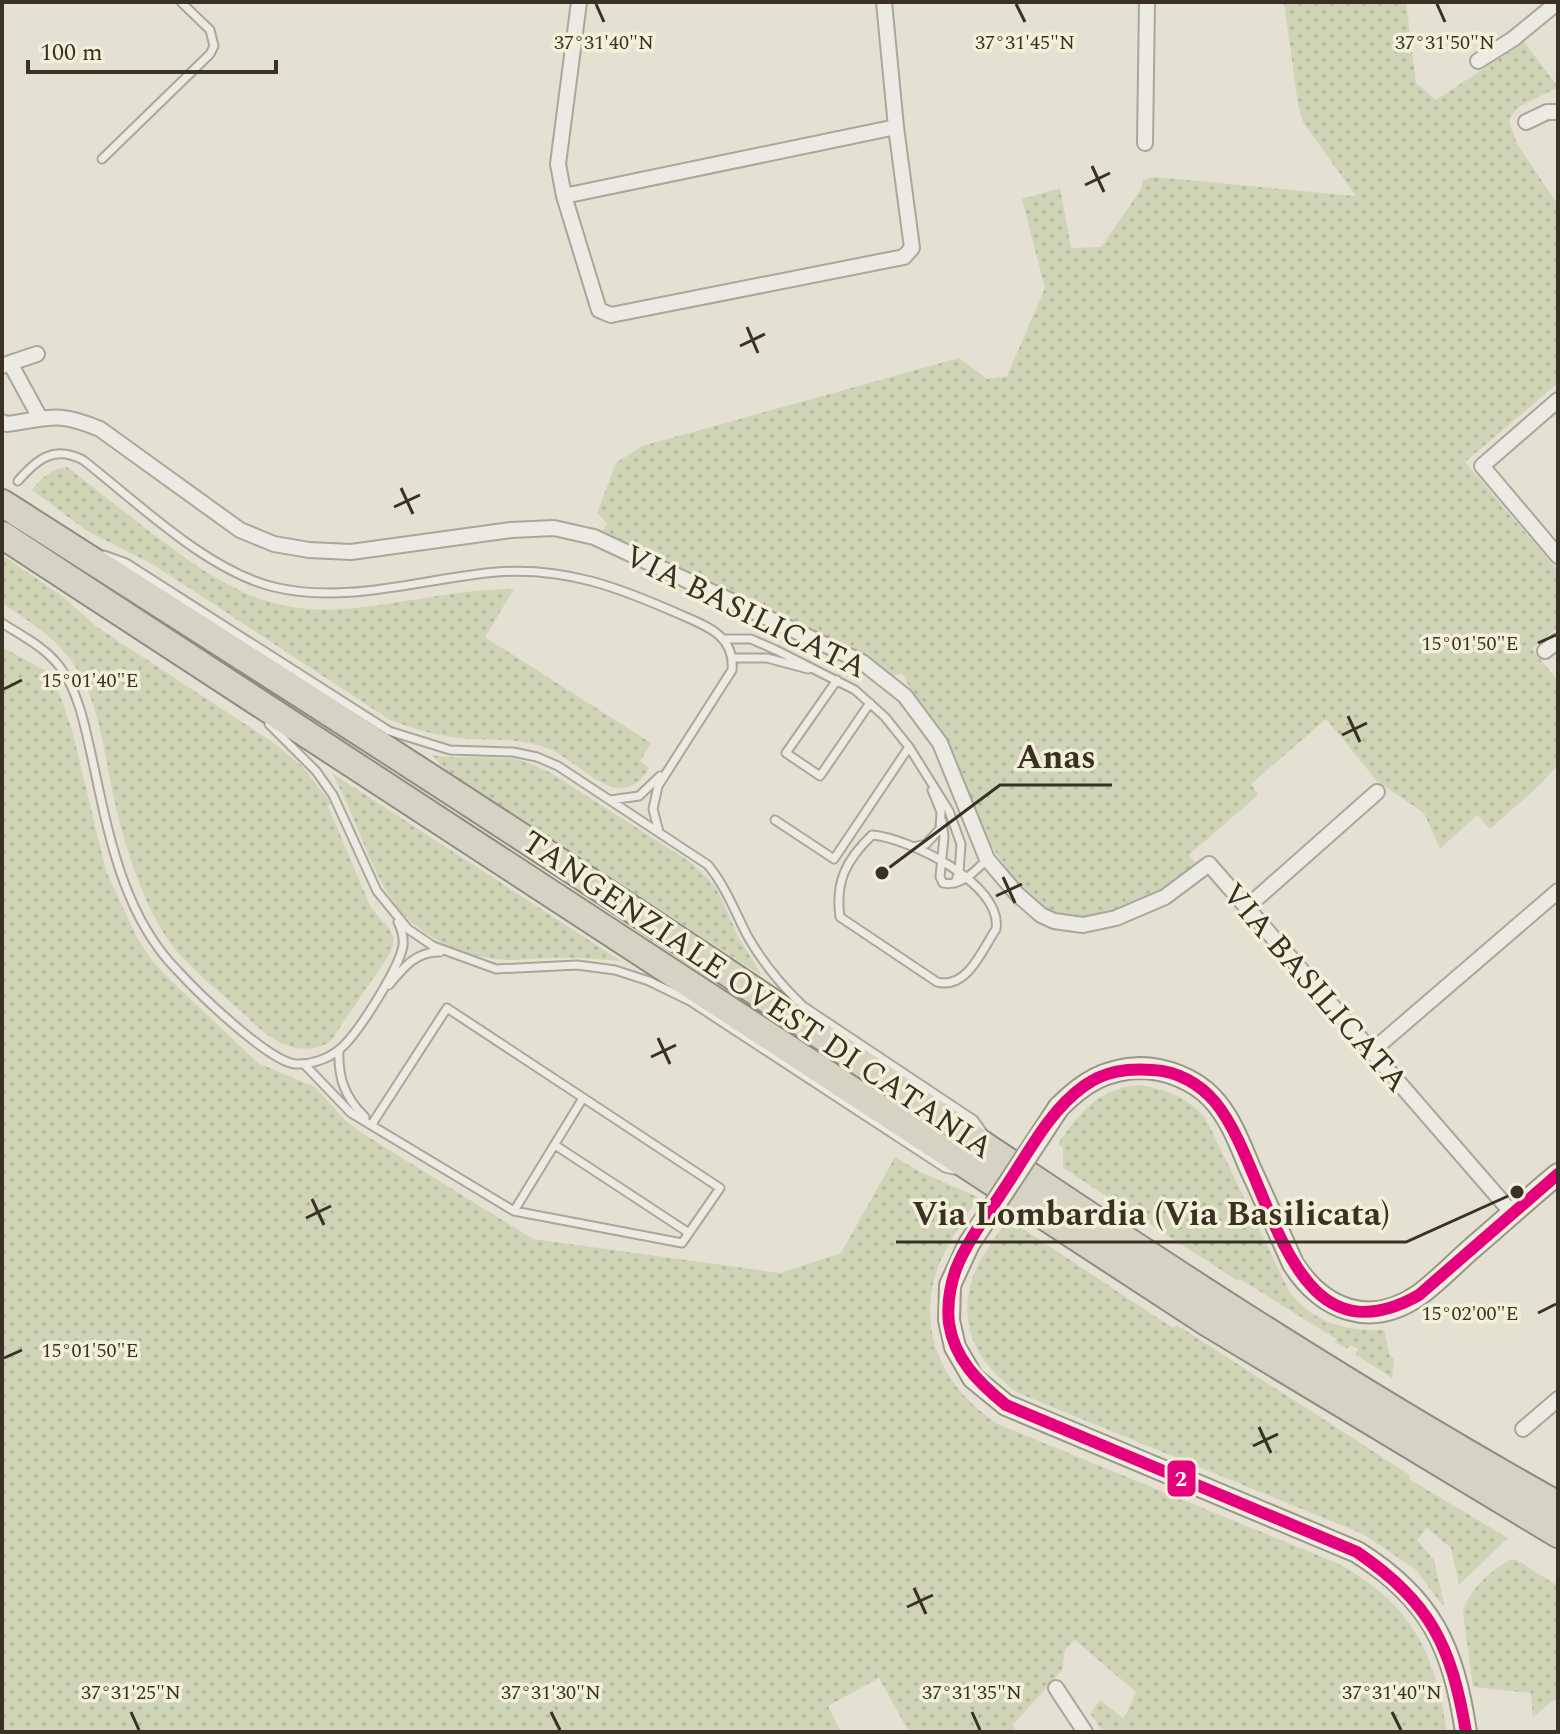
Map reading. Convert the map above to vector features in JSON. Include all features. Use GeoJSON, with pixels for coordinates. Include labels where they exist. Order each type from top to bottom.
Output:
{"type":"FeatureCollection","features":[{"type":"Feature","properties":{"kind":"highway","name":"TANGENZIALE OVEST DI CATANIA"},"geometry":{"type":"LineString","coordinates":[[2,503],[526,838],[1234,1309],[1525,1487],[1558,1504]]}},
{"type":"Feature","properties":{"kind":"highway","name":"TANGENZIALE OVEST DI CATANIA"},"geometry":{"type":"LineString","coordinates":[[2,535],[1208,1323],[1558,1534]]}},
{"type":"Feature","properties":{"kind":"street"},"geometry":{"type":"LineString","coordinates":[[579,2],[558,164],[564,196],[599,310],[611,315],[904,257],[912,248],[884,2]]}},
{"type":"Feature","properties":{"kind":"street"},"geometry":{"type":"LineString","coordinates":[[1145,143],[1147,2]]}},
{"type":"Feature","properties":{"kind":"street"},"geometry":{"type":"LineString","coordinates":[[1478,61],[1513,39],[1558,2]]}},
{"type":"Feature","properties":{"kind":"street"},"geometry":{"type":"LineString","coordinates":[[1526,122],[1547,112],[1558,112]]}},
{"type":"Feature","properties":{"kind":"street"},"geometry":{"type":"LineString","coordinates":[[564,196],[896,127]]}},
{"type":"Feature","properties":{"kind":"street"},"geometry":{"type":"LineString","coordinates":[[37,354],[6,364],[40,418]]}},
{"type":"Feature","properties":{"kind":"street"},"geometry":{"type":"LineString","coordinates":[[1558,400],[1482,466],[1558,556]]}},
{"type":"Feature","properties":{"kind":"street","name":"VIA BASILICATA"},"geometry":{"type":"LineString","coordinates":[[2,422],[7,424],[59,416],[74,418],[100,429],[240,530],[274,544],[351,552],[511,530],[554,528],[594,537],[862,662],[905,696],[940,743],[987,859],[1041,915],[1068,924],[1083,925],[1139,910],[1165,897],[1209,864],[1512,1213]]}},
{"type":"Feature","properties":{"kind":"street"},"geometry":{"type":"LineString","coordinates":[[1545,651],[1558,641]]}},
{"type":"Feature","properties":{"kind":"street"},"geometry":{"type":"LineString","coordinates":[[1247,907],[1377,792]]}},
{"type":"Feature","properties":{"kind":"street"},"geometry":{"type":"LineString","coordinates":[[1372,1051],[1558,891]]}},
{"type":"Feature","properties":{"kind":"street"},"geometry":{"type":"LineString","coordinates":[[1466,1732],[1454,1670],[1434,1625],[1420,1603],[1379,1566],[1357,1552],[1006,1405],[973,1378],[955,1347],[949,1320],[950,1285],[969,1244],[1059,1107],[1079,1087],[1111,1071],[1149,1068],[1169,1072],[1212,1097],[1233,1130],[1293,1264],[1307,1284],[1336,1306],[1356,1312],[1388,1309],[1420,1294],[1558,1174]]}},
{"type":"Feature","properties":{"kind":"street"},"geometry":{"type":"LineString","coordinates":[[1523,1429],[1558,1399]]}},
{"type":"Feature","properties":{"kind":"street"},"geometry":{"type":"LineString","coordinates":[[1056,1688],[1085,1732]]}},
{"type":"Feature","properties":{"kind":"lane"},"geometry":{"type":"LineString","coordinates":[[102,159],[210,54],[214,46],[210,30],[181,2]]}},
{"type":"Feature","properties":{"kind":"lane"},"geometry":{"type":"LineString","coordinates":[[18,481],[38,459],[60,453],[72,455],[83,460],[217,564],[243,578],[275,588],[325,594],[496,572],[556,574],[620,588],[716,630],[733,658],[732,670],[658,786],[653,809],[660,833]]}},
{"type":"Feature","properties":{"kind":"lane"},"geometry":{"type":"LineString","coordinates":[[52,535],[126,563],[389,731],[450,750],[513,752],[537,757],[558,766],[610,800],[708,865],[721,880],[762,958],[803,1006],[974,1120],[999,1155]]}},
{"type":"Feature","properties":{"kind":"lane"},"geometry":{"type":"LineString","coordinates":[[30,553],[88,602]]}},
{"type":"Feature","properties":{"kind":"lane"},"geometry":{"type":"LineString","coordinates":[[2,623],[46,652],[71,686],[86,731],[117,863],[144,924],[158,947],[175,969],[266,1051],[278,1059],[315,1063],[339,1051],[350,1039],[394,968],[404,942],[396,918],[377,891],[333,795],[295,748],[258,717]]}},
{"type":"Feature","properties":{"kind":"lane"},"geometry":{"type":"LineString","coordinates":[[724,639],[751,639],[837,680],[870,703],[899,732],[949,811],[961,844],[962,875]]}},
{"type":"Feature","properties":{"kind":"lane"},"geometry":{"type":"LineString","coordinates":[[733,658],[767,658],[818,671]]}},
{"type":"Feature","properties":{"kind":"lane"},"geometry":{"type":"LineString","coordinates":[[837,680],[786,753],[820,776],[870,703]]}},
{"type":"Feature","properties":{"kind":"lane"},"geometry":{"type":"LineString","coordinates":[[775,820],[834,859],[909,747]]}},
{"type":"Feature","properties":{"kind":"lane"},"geometry":{"type":"LineString","coordinates":[[610,800],[639,796],[669,765]]}},
{"type":"Feature","properties":{"kind":"lane"},"geometry":{"type":"LineString","coordinates":[[926,776],[942,821],[943,862],[940,877],[943,883],[955,883],[962,875],[975,872],[987,859]]}},
{"type":"Feature","properties":{"kind":"lane"},"geometry":{"type":"LineString","coordinates":[[912,848],[926,844],[936,836],[942,821]]}},
{"type":"Feature","properties":{"kind":"lane"},"geometry":{"type":"LineString","coordinates":[[872,835],[912,848],[943,862],[962,875],[989,901],[997,923],[964,977],[946,984],[937,982],[840,917],[838,896],[842,875],[872,835]]}},
{"type":"Feature","properties":{"kind":"lane"},"geometry":{"type":"LineString","coordinates":[[396,918],[433,946],[496,969],[577,965],[615,970],[649,981],[690,1001],[945,1168],[987,1179]]}},
{"type":"Feature","properties":{"kind":"lane"},"geometry":{"type":"LineString","coordinates":[[377,998],[412,960],[434,951],[450,953]]}},
{"type":"Feature","properties":{"kind":"lane"},"geometry":{"type":"LineString","coordinates":[[304,1064],[345,1108],[514,1211],[682,1243],[720,1188],[447,1008],[372,1124]]}},
{"type":"Feature","properties":{"kind":"lane"},"geometry":{"type":"LineString","coordinates":[[339,1051],[338,1068],[348,1097],[372,1124]]}},
{"type":"Feature","properties":{"kind":"lane"},"geometry":{"type":"LineString","coordinates":[[514,1211],[583,1098]]}},
{"type":"Feature","properties":{"kind":"lane"},"geometry":{"type":"LineString","coordinates":[[555,1145],[689,1233]]}},
{"type":"Feature","properties":{"kind":"green space"},"geometry":{"type":"Polygon","coordinates":[[[1284,2],[1406,2],[1416,83],[1436,100],[1524,42],[1558,87],[1517,108],[1509,121],[1517,144],[1558,205],[1558,383],[1465,462],[1558,571],[1558,627],[1532,649],[1558,681],[1558,764],[1541,784],[1490,829],[1477,815],[1440,849],[1424,813],[1377,781],[1326,719],[1251,784],[1258,795],[1189,855],[1198,866],[1153,896],[1117,912],[1081,920],[1064,918],[1040,906],[1029,896],[1000,859],[980,823],[941,735],[902,673],[893,676],[861,653],[601,533],[607,523],[597,513],[616,463],[642,446],[959,358],[987,379],[1007,376],[1045,288],[1022,199],[1060,188],[1071,248],[1101,247],[1140,191],[1143,180],[1154,177],[1356,196],[1303,122],[1284,2]]]}},
{"type":"Feature","properties":{"kind":"green space"},"geometry":{"type":"Polygon","coordinates":[[[67,467],[198,566],[219,580],[264,600],[315,609],[343,609],[514,589],[485,637],[651,743],[640,761],[649,768],[633,785],[611,787],[539,745],[448,737],[390,720],[154,565],[87,531],[32,490],[47,475],[67,467]]]}},
{"type":"Feature","properties":{"kind":"green space"},"geometry":{"type":"Polygon","coordinates":[[[2,555],[62,596],[97,627],[271,741],[302,766],[331,803],[328,806],[371,908],[389,928],[394,939],[391,952],[330,1042],[305,1049],[294,1048],[274,1039],[197,972],[169,941],[147,902],[130,858],[90,695],[69,657],[38,628],[2,603],[2,555]]]}},
{"type":"Feature","properties":{"kind":"green space"},"geometry":{"type":"Polygon","coordinates":[[[2,647],[46,671],[57,687],[72,730],[106,871],[137,938],[167,977],[258,1063],[315,1087],[346,1121],[365,1135],[533,1239],[780,1273],[841,1253],[895,1157],[920,1172],[978,1197],[942,1258],[930,1302],[931,1324],[942,1363],[965,1397],[998,1424],[1337,1563],[1362,1578],[1384,1595],[1415,1632],[1435,1677],[1447,1732],[1103,1732],[1090,1713],[1100,1700],[1124,1719],[1136,1692],[1075,1640],[1065,1649],[1062,1670],[1013,1725],[1014,1732],[909,1732],[879,1678],[828,1706],[841,1732],[2,1732],[2,647]]]}},
{"type":"Feature","properties":{"kind":"green space"},"geometry":{"type":"Polygon","coordinates":[[[431,755],[515,759],[533,765],[551,773],[693,864],[717,890],[740,940],[762,976],[447,771],[431,755]]]}},
{"type":"Feature","properties":{"kind":"green space"},"geometry":{"type":"Polygon","coordinates":[[[332,773],[621,961],[492,959],[456,949],[423,931],[396,906],[386,891],[332,773]]]}},
{"type":"Feature","properties":{"kind":"green space"},"geometry":{"type":"Polygon","coordinates":[[[1139,1085],[1175,1095],[1205,1117],[1289,1291],[1309,1311],[1331,1323],[1356,1329],[1384,1330],[1390,1356],[1394,1359],[1392,1378],[1355,1354],[1358,1349],[1350,1345],[1347,1349],[1335,1342],[1336,1339],[1240,1279],[1238,1281],[1063,1168],[1063,1148],[1058,1144],[1082,1112],[1112,1091],[1139,1085]]]}},
{"type":"Feature","properties":{"kind":"green space"},"geometry":{"type":"Polygon","coordinates":[[[1008,1219],[1173,1328],[1177,1325],[1410,1475],[1409,1479],[1508,1538],[1459,1585],[1451,1548],[1427,1528],[1417,1540],[1434,1560],[1442,1605],[1415,1569],[1363,1534],[1018,1393],[982,1357],[967,1314],[975,1271],[1008,1219]]]}},
{"type":"Feature","properties":{"kind":"green space"},"geometry":{"type":"Polygon","coordinates":[[[1510,1560],[1517,1560],[1558,1586],[1558,1697],[1533,1717],[1531,1693],[1473,1687],[1463,1613],[1465,1605],[1481,1582],[1510,1560]]]}},
{"type":"Feature","properties":{"kind":"transit line","name":"2"},"geometry":{"type":"LineString","coordinates":[[1466,1732],[1453,1674],[1444,1650],[1434,1628],[1403,1589],[1357,1552],[1006,1405],[977,1379],[956,1348],[949,1323],[951,1289],[956,1269],[973,1237],[1060,1107],[1084,1086],[1100,1077],[1125,1070],[1171,1073],[1195,1084],[1209,1095],[1235,1133],[1288,1252],[1311,1285],[1339,1306],[1374,1311],[1419,1295],[1558,1174]]}},
{"type":"Feature","properties":{"kind":"place","name":"Anas"},"geometry":{"type":"Point","coordinates":[882,873]}},
{"type":"Feature","properties":{"kind":"place","name":"Via Lombardia (Via Basilicata)"},"geometry":{"type":"Point","coordinates":[1517,1192]}}]}
